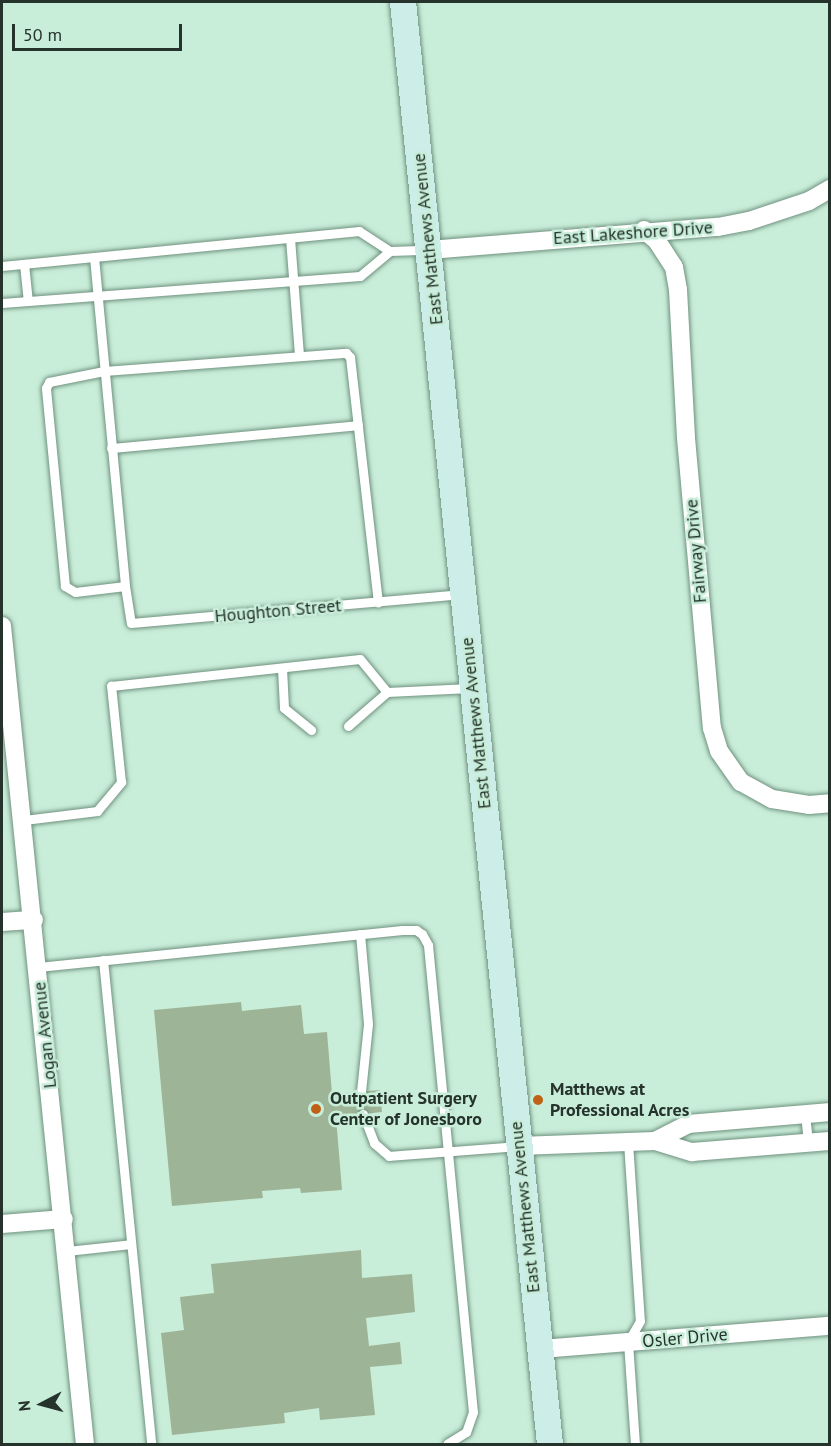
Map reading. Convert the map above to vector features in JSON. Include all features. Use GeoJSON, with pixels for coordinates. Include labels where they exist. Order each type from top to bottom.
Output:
{"type":"FeatureCollection","features":[{"type":"Feature","properties":{"kind":"street","name":"East Matthews Avenue"},"geometry":{"type":"LineString","coordinates":[[404,2],[550,1444]]}},
{"type":"Feature","properties":{"kind":"street","name":"East Lakeshore Drive"},"geometry":{"type":"LineString","coordinates":[[429,250],[644,230],[717,227],[749,221],[809,201],[830,189]]}},
{"type":"Feature","properties":{"kind":"street","name":"Fairway Drive"},"geometry":{"type":"LineString","coordinates":[[644,230],[657,241],[674,267],[678,290],[686,438],[712,728],[719,751],[741,782],[772,799],[809,805],[830,803]]}},
{"type":"Feature","properties":{"kind":"street","name":"Logan Avenue"},"geometry":{"type":"LineString","coordinates":[[3,625],[85,1444]]}},
{"type":"Feature","properties":{"kind":"street"},"geometry":{"type":"LineString","coordinates":[[2,922],[34,920]]}},
{"type":"Feature","properties":{"kind":"street"},"geometry":{"type":"LineString","coordinates":[[655,1141],[688,1124],[830,1112]]}},
{"type":"Feature","properties":{"kind":"street"},"geometry":{"type":"LineString","coordinates":[[519,1146],[655,1141],[692,1152],[830,1141]]}},
{"type":"Feature","properties":{"kind":"street"},"geometry":{"type":"LineString","coordinates":[[2,1224],[64,1220]]}},
{"type":"Feature","properties":{"kind":"street","name":"Osler Drive"},"geometry":{"type":"LineString","coordinates":[[541,1349],[830,1326]]}},
{"type":"Feature","properties":{"kind":"lane"},"geometry":{"type":"LineString","coordinates":[[2,266],[359,231],[390,251],[429,250]]}},
{"type":"Feature","properties":{"kind":"lane"},"geometry":{"type":"LineString","coordinates":[[290,238],[298,356]]}},
{"type":"Feature","properties":{"kind":"lane"},"geometry":{"type":"LineString","coordinates":[[2,303],[360,276],[390,251]]}},
{"type":"Feature","properties":{"kind":"lane"},"geometry":{"type":"LineString","coordinates":[[94,257],[98,295],[104,371],[124,586],[75,592],[65,586],[47,399],[49,382],[104,371],[346,352],[350,357],[378,602]]}},
{"type":"Feature","properties":{"kind":"lane"},"geometry":{"type":"LineString","coordinates":[[24,264],[28,301]]}},
{"type":"Feature","properties":{"kind":"lane"},"geometry":{"type":"LineString","coordinates":[[111,448],[358,424]]}},
{"type":"Feature","properties":{"kind":"lane","name":"Houghton Street"},"geometry":{"type":"LineString","coordinates":[[124,586],[128,620],[137,624],[463,593]]}},
{"type":"Feature","properties":{"kind":"lane"},"geometry":{"type":"LineString","coordinates":[[24,820],[97,811],[121,782],[111,686],[360,659],[387,692]]}},
{"type":"Feature","properties":{"kind":"lane"},"geometry":{"type":"LineString","coordinates":[[282,668],[284,708],[311,730]]}},
{"type":"Feature","properties":{"kind":"lane"},"geometry":{"type":"LineString","coordinates":[[348,726],[387,692],[472,687]]}},
{"type":"Feature","properties":{"kind":"lane"},"geometry":{"type":"LineString","coordinates":[[38,967],[360,934],[416,930],[426,939],[473,1412],[466,1432],[447,1444]]}},
{"type":"Feature","properties":{"kind":"lane"},"geometry":{"type":"LineString","coordinates":[[360,934],[368,1024],[361,1092]]}},
{"type":"Feature","properties":{"kind":"lane"},"geometry":{"type":"LineString","coordinates":[[103,960],[151,1444]]}},
{"type":"Feature","properties":{"kind":"lane"},"geometry":{"type":"LineString","coordinates":[[363,1114],[374,1143],[389,1156],[519,1146]]}},
{"type":"Feature","properties":{"kind":"lane"},"geometry":{"type":"LineString","coordinates":[[805,1114],[808,1143]]}},
{"type":"Feature","properties":{"kind":"lane"},"geometry":{"type":"LineString","coordinates":[[628,1142],[640,1321],[628,1342],[635,1444]]}},
{"type":"Feature","properties":{"kind":"lane"},"geometry":{"type":"LineString","coordinates":[[67,1251],[131,1244]]}},
{"type":"Feature","properties":{"kind":"building"},"geometry":{"type":"Polygon","coordinates":[[[241,1002],[242,1011],[301,1005],[304,1034],[327,1032],[332,1094],[380,1090],[382,1112],[336,1117],[342,1190],[301,1193],[300,1188],[262,1191],[263,1198],[172,1206],[154,1010],[241,1002]]]}},
{"type":"Feature","properties":{"kind":"building"},"geometry":{"type":"Polygon","coordinates":[[[361,1250],[362,1278],[412,1274],[415,1312],[366,1318],[369,1346],[400,1342],[402,1364],[370,1367],[375,1415],[320,1420],[319,1408],[284,1413],[285,1423],[172,1435],[161,1333],[184,1330],[180,1297],[214,1293],[211,1264],[361,1250]]]}},
{"type":"Feature","properties":{"kind":"place","name":"Matthews at Professional Acres"},"geometry":{"type":"Point","coordinates":[538,1100]}},
{"type":"Feature","properties":{"kind":"place","name":"Outpatient Surgery Center of Jonesboro"},"geometry":{"type":"Point","coordinates":[316,1109]}}]}
